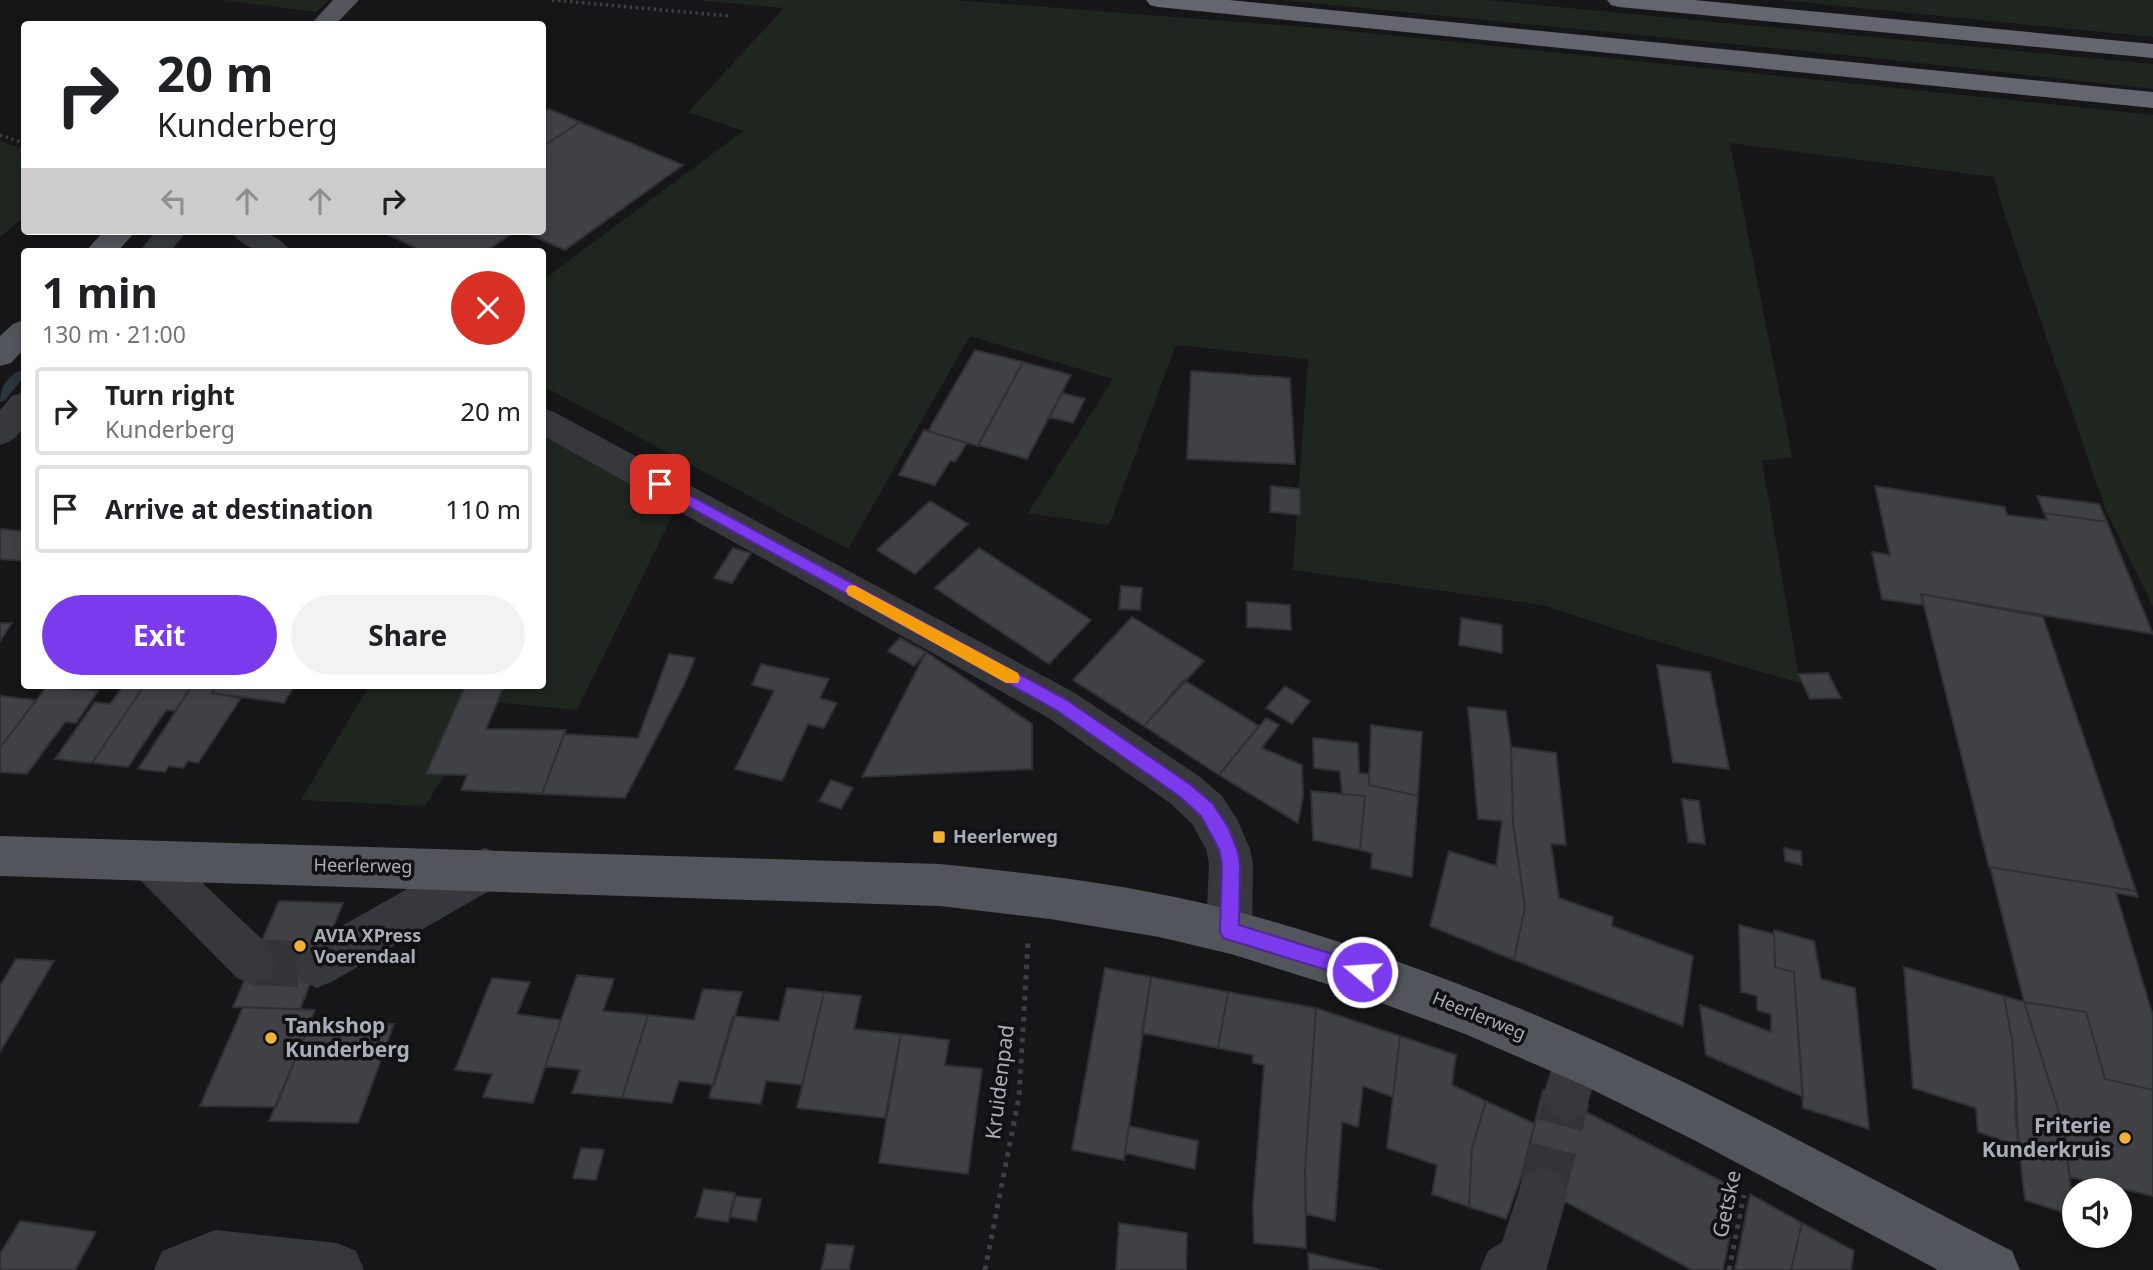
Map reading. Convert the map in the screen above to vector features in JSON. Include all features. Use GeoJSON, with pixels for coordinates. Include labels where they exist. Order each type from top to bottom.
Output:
{"type":"FeatureCollection","features":[{"type":"Feature","properties":{"kind":"highway"},"geometry":{"type":"LineString","coordinates":[[1158,0],[1611,43],[2153,100]]}},
{"type":"Feature","properties":{"kind":"highway"},"geometry":{"type":"LineString","coordinates":[[1619,0],[2153,51]]}},
{"type":"Feature","properties":{"kind":"main road"},"geometry":{"type":"LineString","coordinates":[[326,21],[347,0]]}},
{"type":"Feature","properties":{"kind":"main road"},"geometry":{"type":"LineString","coordinates":[[104,248],[117,235]]}},
{"type":"Feature","properties":{"kind":"main road","name":"Heerlerweg"},"geometry":{"type":"LineString","coordinates":[[0,856],[940,885],[1031,895],[1142,912],[1229,932],[1388,980],[1572,1078],[1755,1145],[1993,1270]]}},
{"type":"Feature","properties":{"kind":"street"},"geometry":{"type":"LineString","coordinates":[[252,235],[270,248]]}},
{"type":"Feature","properties":{"kind":"street"},"geometry":{"type":"LineString","coordinates":[[0,433],[21,408]]}},
{"type":"Feature","properties":{"kind":"street"},"geometry":{"type":"LineString","coordinates":[[546,421],[1061,705],[1185,790],[1207,810],[1222,833],[1228,849],[1231,864],[1229,932]]}},
{"type":"Feature","properties":{"kind":"street"},"geometry":{"type":"LineString","coordinates":[[150,861],[253,962]]}},
{"type":"Feature","properties":{"kind":"street"},"geometry":{"type":"LineString","coordinates":[[317,965],[485,869]]}},
{"type":"Feature","properties":{"kind":"street"},"geometry":{"type":"LineString","coordinates":[[1507,1270],[1524,1259],[1542,1194]]}},
{"type":"Feature","properties":{"kind":"street"},"geometry":{"type":"LineString","coordinates":[[181,1270],[215,1256],[337,1270]]}},
{"type":"Feature","properties":{"kind":"path"},"geometry":{"type":"LineString","coordinates":[[551,0],[730,16]]}},
{"type":"Feature","properties":{"kind":"path"},"geometry":{"type":"LineString","coordinates":[[0,135],[21,142]]}},
{"type":"Feature","properties":{"kind":"path","name":"Kruidenpad"},"geometry":{"type":"LineString","coordinates":[[985,1270],[1019,1097],[1031,895]]}},
{"type":"Feature","properties":{"kind":"path","name":"Getske"},"geometry":{"type":"LineString","coordinates":[[1729,1270],[1755,1145]]}},
{"type":"Feature","properties":{"kind":"shaded area"},"geometry":{"type":"Polygon","coordinates":[[[224,0],[329,0],[316,12],[224,0]]]}},
{"type":"Feature","properties":{"kind":"shaded area"},"geometry":{"type":"Polygon","coordinates":[[[696,0],[954,0],[1331,29],[2153,115],[2153,606],[2106,511],[1994,177],[1730,143],[1792,457],[1762,461],[1800,683],[1628,633],[1543,605],[1293,570],[1308,359],[1176,345],[1109,525],[1028,513],[1113,379],[970,336],[848,549],[546,388],[546,278],[743,131],[688,112],[784,8],[696,0]]]}},
{"type":"Feature","properties":{"kind":"shaded area"},"geometry":{"type":"Polygon","coordinates":[[[1281,0],[1486,0],[2153,64],[2153,89],[1855,56],[1281,0]]]}},
{"type":"Feature","properties":{"kind":"shaded area"},"geometry":{"type":"Polygon","coordinates":[[[1782,0],[2153,0],[2153,37],[1782,0]]]}},
{"type":"Feature","properties":{"kind":"shaded area"},"geometry":{"type":"Polygon","coordinates":[[[0,141],[21,148],[21,220],[0,237],[0,141]]]}},
{"type":"Feature","properties":{"kind":"shaded area"},"geometry":{"type":"Polygon","coordinates":[[[546,429],[680,500],[577,710],[491,702],[425,806],[301,800],[367,689],[546,689],[546,429]]]}},
{"type":"Feature","properties":{"kind":"building"},"geometry":{"type":"Polygon","coordinates":[[[549,109],[580,122],[546,144],[546,111],[549,109]]]}},
{"type":"Feature","properties":{"kind":"building"},"geometry":{"type":"Polygon","coordinates":[[[580,122],[683,165],[565,250],[531,235],[546,235],[546,144],[580,122]]]}},
{"type":"Feature","properties":{"kind":"building"},"geometry":{"type":"Polygon","coordinates":[[[389,235],[510,235],[491,248],[416,248],[389,235]]]}},
{"type":"Feature","properties":{"kind":"building"},"geometry":{"type":"Polygon","coordinates":[[[975,350],[1023,362],[978,446],[928,431],[975,350]]]}},
{"type":"Feature","properties":{"kind":"building"},"geometry":{"type":"Polygon","coordinates":[[[1023,362],[1071,375],[1027,459],[978,445],[1023,362]]]}},
{"type":"Feature","properties":{"kind":"building"},"geometry":{"type":"Polygon","coordinates":[[[1191,371],[1290,378],[1295,464],[1187,459],[1191,371]]]}},
{"type":"Feature","properties":{"kind":"building"},"geometry":{"type":"Polygon","coordinates":[[[1062,393],[1085,399],[1073,423],[1050,417],[1062,393]]]}},
{"type":"Feature","properties":{"kind":"building"},"geometry":{"type":"Polygon","coordinates":[[[924,430],[967,443],[955,462],[950,461],[935,485],[899,475],[924,430]]]}},
{"type":"Feature","properties":{"kind":"building"},"geometry":{"type":"Polygon","coordinates":[[[1271,486],[1300,489],[1300,515],[1270,512],[1271,486]]]}},
{"type":"Feature","properties":{"kind":"building"},"geometry":{"type":"Polygon","coordinates":[[[1875,486],[2005,507],[2007,515],[2047,520],[2044,513],[2107,522],[2153,634],[1921,594],[1923,605],[1882,599],[1872,552],[1890,555],[1875,486]]]}},
{"type":"Feature","properties":{"kind":"building"},"geometry":{"type":"Polygon","coordinates":[[[2037,496],[2099,504],[2107,522],[2044,513],[2037,496]]]}},
{"type":"Feature","properties":{"kind":"building"},"geometry":{"type":"Polygon","coordinates":[[[930,501],[968,524],[915,574],[877,550],[930,501]]]}},
{"type":"Feature","properties":{"kind":"building"},"geometry":{"type":"Polygon","coordinates":[[[0,529],[21,531],[21,561],[0,559],[0,529]]]}},
{"type":"Feature","properties":{"kind":"building"},"geometry":{"type":"Polygon","coordinates":[[[733,548],[751,553],[732,583],[714,578],[733,548]]]}},
{"type":"Feature","properties":{"kind":"building"},"geometry":{"type":"Polygon","coordinates":[[[979,548],[1091,620],[1049,664],[935,588],[979,548]]]}},
{"type":"Feature","properties":{"kind":"building"},"geometry":{"type":"Polygon","coordinates":[[[1121,586],[1142,588],[1140,610],[1119,609],[1121,586]]]}},
{"type":"Feature","properties":{"kind":"building"},"geometry":{"type":"Polygon","coordinates":[[[1921,594],[2043,617],[2136,891],[1989,867],[1921,594]]]}},
{"type":"Feature","properties":{"kind":"building"},"geometry":{"type":"Polygon","coordinates":[[[1247,602],[1290,605],[1291,630],[1247,627],[1247,602]]]}},
{"type":"Feature","properties":{"kind":"building"},"geometry":{"type":"Polygon","coordinates":[[[1132,617],[1204,661],[1144,726],[1073,680],[1132,617]]]}},
{"type":"Feature","properties":{"kind":"building"},"geometry":{"type":"Polygon","coordinates":[[[1461,618],[1502,625],[1502,653],[1459,645],[1461,618]]]}},
{"type":"Feature","properties":{"kind":"building"},"geometry":{"type":"Polygon","coordinates":[[[0,623],[12,623],[0,641],[0,623]]]}},
{"type":"Feature","properties":{"kind":"building"},"geometry":{"type":"Polygon","coordinates":[[[900,638],[926,652],[914,666],[888,651],[900,638]]]}},
{"type":"Feature","properties":{"kind":"building"},"geometry":{"type":"Polygon","coordinates":[[[926,652],[1032,724],[1032,769],[862,777],[926,652]]]}},
{"type":"Feature","properties":{"kind":"building"},"geometry":{"type":"Polygon","coordinates":[[[669,654],[695,658],[684,685],[625,798],[542,794],[564,734],[638,738],[669,654]]]}},
{"type":"Feature","properties":{"kind":"building"},"geometry":{"type":"Polygon","coordinates":[[[761,664],[829,679],[820,698],[837,703],[824,728],[808,724],[782,781],[735,769],[774,691],[752,685],[761,664]]]}},
{"type":"Feature","properties":{"kind":"building"},"geometry":{"type":"Polygon","coordinates":[[[1657,665],[1710,672],[1729,769],[1673,762],[1657,665]]]}},
{"type":"Feature","properties":{"kind":"building"},"geometry":{"type":"Polygon","coordinates":[[[1828,673],[1841,698],[1810,699],[1798,674],[1828,673]]]}},
{"type":"Feature","properties":{"kind":"building"},"geometry":{"type":"Polygon","coordinates":[[[1184,680],[1259,726],[1219,775],[1144,726],[1184,680]]]}},
{"type":"Feature","properties":{"kind":"building"},"geometry":{"type":"Polygon","coordinates":[[[1285,686],[1310,701],[1292,724],[1266,708],[1285,686]]]}},
{"type":"Feature","properties":{"kind":"building"},"geometry":{"type":"Polygon","coordinates":[[[45,689],[98,691],[76,723],[65,722],[27,774],[0,772],[0,748],[45,689]]]}},
{"type":"Feature","properties":{"kind":"building"},"geometry":{"type":"Polygon","coordinates":[[[121,689],[142,689],[92,763],[55,759],[95,702],[110,704],[121,689]]]}},
{"type":"Feature","properties":{"kind":"building"},"geometry":{"type":"Polygon","coordinates":[[[142,689],[190,689],[175,711],[166,710],[128,767],[92,763],[142,689]]]}},
{"type":"Feature","properties":{"kind":"building"},"geometry":{"type":"Polygon","coordinates":[[[190,689],[215,689],[212,693],[241,698],[198,763],[188,761],[183,768],[169,766],[165,772],[138,769],[190,689]]]}},
{"type":"Feature","properties":{"kind":"building"},"geometry":{"type":"Polygon","coordinates":[[[215,689],[292,689],[284,703],[212,693],[215,689]]]}},
{"type":"Feature","properties":{"kind":"building"},"geometry":{"type":"Polygon","coordinates":[[[464,689],[503,689],[486,729],[566,730],[542,794],[461,790],[467,775],[426,774],[464,689]]]}},
{"type":"Feature","properties":{"kind":"building"},"geometry":{"type":"Polygon","coordinates":[[[0,696],[36,700],[0,748],[0,696]]]}},
{"type":"Feature","properties":{"kind":"building"},"geometry":{"type":"Polygon","coordinates":[[[1468,707],[1506,711],[1511,747],[1513,823],[1525,907],[1514,960],[1430,926],[1449,851],[1496,866],[1502,821],[1478,819],[1468,707]]]}},
{"type":"Feature","properties":{"kind":"building"},"geometry":{"type":"Polygon","coordinates":[[[1266,718],[1279,725],[1262,748],[1302,765],[1303,796],[1298,823],[1219,775],[1266,718]]]}},
{"type":"Feature","properties":{"kind":"building"},"geometry":{"type":"Polygon","coordinates":[[[1371,725],[1422,732],[1418,796],[1369,785],[1371,725]]]}},
{"type":"Feature","properties":{"kind":"building"},"geometry":{"type":"Polygon","coordinates":[[[1313,738],[1358,743],[1359,773],[1369,774],[1369,785],[1418,796],[1412,877],[1371,868],[1372,853],[1360,850],[1365,796],[1342,794],[1340,771],[1314,768],[1313,738]]]}},
{"type":"Feature","properties":{"kind":"building"},"geometry":{"type":"Polygon","coordinates":[[[1511,747],[1556,753],[1566,845],[1551,844],[1559,898],[1613,917],[1612,926],[1693,956],[1683,1026],[1514,960],[1525,907],[1513,823],[1511,747]]]}},
{"type":"Feature","properties":{"kind":"building"},"geometry":{"type":"Polygon","coordinates":[[[831,780],[853,788],[841,809],[819,801],[831,780]]]}},
{"type":"Feature","properties":{"kind":"building"},"geometry":{"type":"Polygon","coordinates":[[[1311,791],[1365,796],[1360,850],[1313,840],[1311,791]]]}},
{"type":"Feature","properties":{"kind":"building"},"geometry":{"type":"Polygon","coordinates":[[[1682,799],[1699,801],[1705,844],[1688,842],[1682,799]]]}},
{"type":"Feature","properties":{"kind":"building"},"geometry":{"type":"Polygon","coordinates":[[[1784,848],[1801,851],[1802,865],[1785,861],[1784,848]]]}},
{"type":"Feature","properties":{"kind":"building"},"geometry":{"type":"Polygon","coordinates":[[[1990,867],[2136,891],[2138,897],[2116,893],[2153,1016],[2153,1090],[2105,1079],[2086,1012],[2024,1002],[1990,867]]]}},
{"type":"Feature","properties":{"kind":"building"},"geometry":{"type":"Polygon","coordinates":[[[279,901],[343,903],[300,1009],[233,1007],[279,901]]]}},
{"type":"Feature","properties":{"kind":"building"},"geometry":{"type":"Polygon","coordinates":[[[1739,925],[1774,934],[1775,967],[1794,972],[1803,1097],[1706,1055],[1700,1005],[1771,1032],[1771,1014],[1757,1010],[1757,996],[1741,992],[1739,925]]]}},
{"type":"Feature","properties":{"kind":"building"},"geometry":{"type":"Polygon","coordinates":[[[1774,930],[1814,941],[1821,979],[1855,988],[1869,1129],[1803,1108],[1794,972],[1775,967],[1774,930]]]}},
{"type":"Feature","properties":{"kind":"building"},"geometry":{"type":"Polygon","coordinates":[[[16,959],[54,961],[0,1052],[0,986],[16,959]]]}},
{"type":"Feature","properties":{"kind":"building"},"geometry":{"type":"Polygon","coordinates":[[[1904,967],[2004,996],[2012,1040],[2019,1146],[1978,1132],[1976,1108],[1913,1088],[1904,967]]]}},
{"type":"Feature","properties":{"kind":"building"},"geometry":{"type":"Polygon","coordinates":[[[1105,968],[1151,977],[1124,1160],[1072,1150],[1105,968]]]}},
{"type":"Feature","properties":{"kind":"building"},"geometry":{"type":"Polygon","coordinates":[[[577,975],[614,979],[603,1011],[648,1015],[622,1098],[572,1093],[580,1070],[545,1066],[577,975]]]}},
{"type":"Feature","properties":{"kind":"building"},"geometry":{"type":"Polygon","coordinates":[[[1151,977],[1228,992],[1218,1048],[1142,1033],[1151,977]]]}},
{"type":"Feature","properties":{"kind":"building"},"geometry":{"type":"Polygon","coordinates":[[[492,978],[530,982],[517,1014],[561,1020],[533,1103],[483,1097],[492,1074],[455,1070],[492,978]]]}},
{"type":"Feature","properties":{"kind":"building"},"geometry":{"type":"Polygon","coordinates":[[[787,988],[824,992],[802,1085],[766,1081],[761,1104],[709,1098],[733,1016],[779,1021],[787,988]]]}},
{"type":"Feature","properties":{"kind":"building"},"geometry":{"type":"Polygon","coordinates":[[[703,989],[742,992],[714,1085],[679,1081],[672,1103],[622,1098],[648,1015],[694,1020],[703,989]]]}},
{"type":"Feature","properties":{"kind":"building"},"geometry":{"type":"Polygon","coordinates":[[[824,992],[861,996],[854,1029],[901,1034],[885,1118],[797,1108],[824,992]]]}},
{"type":"Feature","properties":{"kind":"building"},"geometry":{"type":"Polygon","coordinates":[[[1228,992],[1316,1008],[1305,1171],[1306,1248],[1254,1243],[1253,1206],[1264,1065],[1253,1063],[1253,1055],[1218,1048],[1228,992]]]}},
{"type":"Feature","properties":{"kind":"building"},"geometry":{"type":"Polygon","coordinates":[[[2004,996],[2024,1002],[2063,1125],[2069,1178],[2062,1178],[2062,1212],[2025,1200],[2016,1122],[2012,1040],[2004,996]]]}},
{"type":"Feature","properties":{"kind":"building"},"geometry":{"type":"Polygon","coordinates":[[[2024,1002],[2086,1012],[2105,1079],[2153,1090],[2153,1196],[2132,1191],[2132,1178],[2070,1177],[2063,1125],[2024,1002]]]}},
{"type":"Feature","properties":{"kind":"building"},"geometry":{"type":"Polygon","coordinates":[[[243,1007],[315,1010],[276,1107],[200,1106],[243,1007]]]}},
{"type":"Feature","properties":{"kind":"building"},"geometry":{"type":"Polygon","coordinates":[[[1316,1008],[1400,1036],[1393,1097],[1363,1086],[1358,1127],[1342,1122],[1335,1221],[1306,1214],[1305,1171],[1316,1008]]]}},
{"type":"Feature","properties":{"kind":"building"},"geometry":{"type":"Polygon","coordinates":[[[311,1022],[394,1024],[358,1123],[269,1121],[311,1022]]]}},
{"type":"Feature","properties":{"kind":"building"},"geometry":{"type":"Polygon","coordinates":[[[901,1034],[949,1040],[945,1065],[982,1069],[968,1174],[879,1163],[901,1034]]]}},
{"type":"Feature","properties":{"kind":"building"},"geometry":{"type":"Polygon","coordinates":[[[1400,1036],[1456,1055],[1452,1085],[1486,1101],[1472,1148],[1469,1207],[1432,1194],[1437,1165],[1387,1148],[1400,1036]]]}},
{"type":"Feature","properties":{"kind":"building"},"geometry":{"type":"Polygon","coordinates":[[[1543,1090],[1739,1190],[1723,1270],[1692,1270],[1521,1178],[1543,1090]]]}},
{"type":"Feature","properties":{"kind":"building"},"geometry":{"type":"Polygon","coordinates":[[[1486,1101],[1535,1124],[1521,1178],[1506,1219],[1469,1207],[1472,1148],[1486,1101]]]}},
{"type":"Feature","properties":{"kind":"building"},"geometry":{"type":"Polygon","coordinates":[[[1129,1126],[1198,1141],[1195,1169],[1125,1153],[1129,1126]]]}},
{"type":"Feature","properties":{"kind":"building"},"geometry":{"type":"Polygon","coordinates":[[[581,1148],[604,1150],[596,1180],[573,1178],[581,1148]]]}},
{"type":"Feature","properties":{"kind":"building"},"geometry":{"type":"Polygon","coordinates":[[[704,1189],[735,1193],[728,1222],[696,1217],[704,1189]]]}},
{"type":"Feature","properties":{"kind":"building"},"geometry":{"type":"Polygon","coordinates":[[[1750,1194],[1802,1223],[1791,1270],[1735,1270],[1750,1194]]]}},
{"type":"Feature","properties":{"kind":"building"},"geometry":{"type":"Polygon","coordinates":[[[736,1196],[761,1199],[756,1221],[730,1217],[736,1196]]]}},
{"type":"Feature","properties":{"kind":"building"},"geometry":{"type":"Polygon","coordinates":[[[20,1221],[96,1232],[75,1270],[0,1270],[0,1254],[20,1221]]]}},
{"type":"Feature","properties":{"kind":"building"},"geometry":{"type":"Polygon","coordinates":[[[1119,1223],[1187,1233],[1186,1270],[1116,1270],[1119,1223]]]}},
{"type":"Feature","properties":{"kind":"building"},"geometry":{"type":"Polygon","coordinates":[[[1802,1223],[1854,1251],[1851,1270],[1791,1270],[1802,1223]]]}},
{"type":"Feature","properties":{"kind":"building"},"geometry":{"type":"Polygon","coordinates":[[[827,1244],[854,1246],[849,1270],[821,1270],[827,1244]]]}},
{"type":"Feature","properties":{"kind":"building"},"geometry":{"type":"Polygon","coordinates":[[[1308,1253],[1382,1270],[1309,1270],[1308,1253]]]}},
{"type":"Feature","properties":{"kind":"waterway"},"geometry":{"type":"LineString","coordinates":[[0,398],[19,375]]}},
{"type":"Feature","properties":{"kind":"tunnel"},"geometry":{"type":"LineString","coordinates":[[253,962],[317,965]]}},
{"type":"Feature","properties":{"kind":"tunnel"},"geometry":{"type":"LineString","coordinates":[[1542,1193],[1567,1098]]}},
{"type":"Feature","properties":{"kind":"slow traffic"},"geometry":{"type":"LineString","coordinates":[[854,591],[1012,678]]}},
{"type":"Feature","properties":{"kind":"place","name":"Heerlerweg"},"geometry":{"type":"Point","coordinates":[939,837]}},
{"type":"Feature","properties":{"kind":"place","name":"AVIA XPress Voerendaal"},"geometry":{"type":"Point","coordinates":[300,946]}},
{"type":"Feature","properties":{"kind":"place","name":"Tankshop Kunderberg"},"geometry":{"type":"Point","coordinates":[271,1038]}},
{"type":"Feature","properties":{"kind":"place","name":"Friterie Kunderkruis"},"geometry":{"type":"Point","coordinates":[2125,1138]}},
{"type":"Feature","properties":{"kind":"route"},"geometry":{"type":"LineString","coordinates":[[660,484],[1061,705],[1185,790],[1207,810],[1222,833],[1228,849],[1231,864],[1229,932],[1362,972]]}}]}
